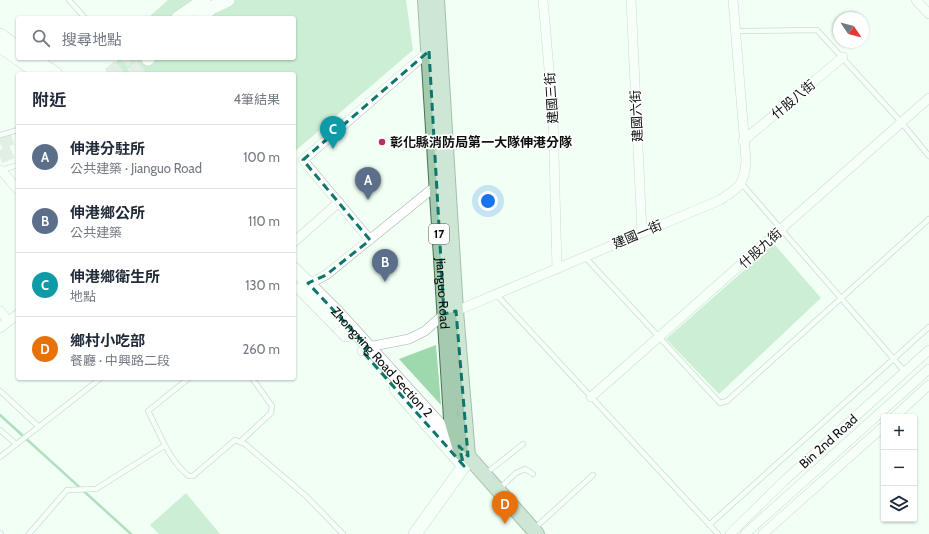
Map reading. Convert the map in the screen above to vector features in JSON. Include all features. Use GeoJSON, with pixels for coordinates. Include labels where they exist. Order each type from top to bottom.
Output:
{"type":"FeatureCollection","features":[{"type":"Feature","properties":{"kind":"main road"},"geometry":{"type":"LineString","coordinates":[[181,16],[204,0]]}},
{"type":"Feature","properties":{"kind":"main road"},"geometry":{"type":"LineString","coordinates":[[202,16],[214,7],[228,0]]}},
{"type":"Feature","properties":{"kind":"main road","name":"Jianguo Road"},"geometry":{"type":"LineString","coordinates":[[425,0],[437,185],[450,312]]}},
{"type":"Feature","properties":{"kind":"main road","name":"Jianguo Road"},"geometry":{"type":"LineString","coordinates":[[437,0],[450,312],[451,419],[464,456]]}},
{"type":"Feature","properties":{"kind":"main road"},"geometry":{"type":"LineString","coordinates":[[0,35],[16,47]]}},
{"type":"Feature","properties":{"kind":"main road"},"geometry":{"type":"LineString","coordinates":[[0,46],[16,57]]}},
{"type":"Feature","properties":{"kind":"main road"},"geometry":{"type":"LineString","coordinates":[[20,60],[37,72]]}},
{"type":"Feature","properties":{"kind":"main road"},"geometry":{"type":"LineString","coordinates":[[36,60],[53,72]]}},
{"type":"Feature","properties":{"kind":"main road","name":"Zhongxing Road Section 2"},"geometry":{"type":"LineString","coordinates":[[296,275],[300,286],[365,349],[464,456]]}},
{"type":"Feature","properties":{"kind":"main road","name":"Zhongxing Road Section 2"},"geometry":{"type":"LineString","coordinates":[[365,349],[464,456]]}},
{"type":"Feature","properties":{"kind":"main road"},"geometry":{"type":"LineString","coordinates":[[418,533],[464,456]]}},
{"type":"Feature","properties":{"kind":"main road","name":"17"},"geometry":{"type":"LineString","coordinates":[[464,456],[498,490],[531,533]]}},
{"type":"Feature","properties":{"kind":"main road","name":"17"},"geometry":{"type":"LineString","coordinates":[[464,456],[531,533]]}},
{"type":"Feature","properties":{"kind":"street","name":"建國三街"},"geometry":{"type":"LineString","coordinates":[[543,0],[553,115],[557,269]]}},
{"type":"Feature","properties":{"kind":"street","name":"建國六街"},"geometry":{"type":"LineString","coordinates":[[631,0],[642,232]]}},
{"type":"Feature","properties":{"kind":"street"},"geometry":{"type":"LineString","coordinates":[[733,0],[734,31],[743,141],[746,160],[742,184]]}},
{"type":"Feature","properties":{"kind":"street"},"geometry":{"type":"LineString","coordinates":[[916,0],[929,14]]}},
{"type":"Feature","properties":{"kind":"street"},"geometry":{"type":"LineString","coordinates":[[370,240],[303,160],[429,51]]}},
{"type":"Feature","properties":{"kind":"street","name":"什股八街"},"geometry":{"type":"LineString","coordinates":[[743,141],[843,57]]}},
{"type":"Feature","properties":{"kind":"street","name":"什股九街"},"geometry":{"type":"LineString","coordinates":[[591,397],[929,98]]}},
{"type":"Feature","properties":{"kind":"street"},"geometry":{"type":"LineString","coordinates":[[0,170],[16,188]]}},
{"type":"Feature","properties":{"kind":"street","name":"建國一街"},"geometry":{"type":"LineString","coordinates":[[365,349],[409,339],[425,331],[450,312],[557,269],[720,200],[742,184]]}},
{"type":"Feature","properties":{"kind":"street"},"geometry":{"type":"LineString","coordinates":[[300,286],[326,275],[437,185]]}},
{"type":"Feature","properties":{"kind":"street"},"geometry":{"type":"LineString","coordinates":[[296,240],[339,202]]}},
{"type":"Feature","properties":{"kind":"street"},"geometry":{"type":"LineString","coordinates":[[0,311],[9,321]]}},
{"type":"Feature","properties":{"kind":"street"},"geometry":{"type":"LineString","coordinates":[[0,328],[16,316]]}},
{"type":"Feature","properties":{"kind":"street","name":"Bin 2nd Road"},"geometry":{"type":"LineString","coordinates":[[730,534],[784,481],[929,350]]}},
{"type":"Feature","properties":{"kind":"street"},"geometry":{"type":"LineString","coordinates":[[745,534],[929,369]]}},
{"type":"Feature","properties":{"kind":"street"},"geometry":{"type":"LineString","coordinates":[[897,414],[929,385]]}},
{"type":"Feature","properties":{"kind":"street","name":"Bin 2nd Road"},"geometry":{"type":"LineString","coordinates":[[763,534],[881,429]]}},
{"type":"Feature","properties":{"kind":"lane"},"geometry":{"type":"LineString","coordinates":[[69,0],[83,16]]}},
{"type":"Feature","properties":{"kind":"lane"},"geometry":{"type":"LineString","coordinates":[[734,31],[817,30],[902,123],[929,156]]}},
{"type":"Feature","properties":{"kind":"lane"},"geometry":{"type":"LineString","coordinates":[[0,135],[16,131]]}},
{"type":"Feature","properties":{"kind":"lane"},"geometry":{"type":"LineString","coordinates":[[0,170],[16,166]]}},
{"type":"Feature","properties":{"kind":"lane"},"geometry":{"type":"LineString","coordinates":[[742,184],[780,230],[905,372]]}},
{"type":"Feature","properties":{"kind":"lane"},"geometry":{"type":"LineString","coordinates":[[585,257],[720,404],[727,401],[929,219]]}},
{"type":"Feature","properties":{"kind":"lane"},"geometry":{"type":"LineString","coordinates":[[495,293],[718,534]]}},
{"type":"Feature","properties":{"kind":"lane"},"geometry":{"type":"LineString","coordinates":[[709,525],[929,327]]}},
{"type":"Feature","properties":{"kind":"lane"},"geometry":{"type":"LineString","coordinates":[[0,457],[98,380]]}},
{"type":"Feature","properties":{"kind":"lane"},"geometry":{"type":"LineString","coordinates":[[187,380],[148,411],[164,446],[183,472],[189,476],[194,476],[235,440],[245,444],[306,496],[342,534]]}},
{"type":"Feature","properties":{"kind":"lane"},"geometry":{"type":"LineString","coordinates":[[240,442],[271,413],[272,406],[253,380]]}},
{"type":"Feature","properties":{"kind":"lane"},"geometry":{"type":"LineString","coordinates":[[0,391],[37,429]]}},
{"type":"Feature","properties":{"kind":"lane"},"geometry":{"type":"LineString","coordinates":[[0,430],[16,444]]}},
{"type":"Feature","properties":{"kind":"lane"},"geometry":{"type":"LineString","coordinates":[[484,475],[523,444]]}},
{"type":"Feature","properties":{"kind":"lane"},"geometry":{"type":"LineString","coordinates":[[29,534],[67,490],[96,489],[164,446]]}},
{"type":"Feature","properties":{"kind":"lane"},"geometry":{"type":"LineString","coordinates":[[498,490],[516,473],[525,469],[533,474]]}},
{"type":"Feature","properties":{"kind":"lane"},"geometry":{"type":"LineString","coordinates":[[531,533],[593,475]]}},
{"type":"Feature","properties":{"kind":"highlighted area"},"geometry":{"type":"Polygon","coordinates":[[[429,51],[444,314],[456,311],[468,456],[459,446],[464,466],[362,351],[368,347],[308,283],[326,275],[370,240],[303,160],[429,51]]]}},
{"type":"Feature","properties":{"kind":"green space"},"geometry":{"type":"Polygon","coordinates":[[[168,0],[406,0],[413,50],[296,150],[296,72],[106,72],[118,60],[296,60],[296,16],[150,16],[168,0]]]}},
{"type":"Feature","properties":{"kind":"green space"},"geometry":{"type":"Polygon","coordinates":[[[774,244],[821,298],[719,394],[666,339],[774,244]]]}},
{"type":"Feature","properties":{"kind":"green space"},"geometry":{"type":"Polygon","coordinates":[[[436,345],[441,405],[399,359],[436,345]]]}},
{"type":"Feature","properties":{"kind":"green space"},"geometry":{"type":"Polygon","coordinates":[[[186,493],[220,534],[159,534],[150,525],[186,493]]]}},
{"type":"Feature","properties":{"kind":"waterway"},"geometry":{"type":"LineString","coordinates":[[0,415],[131,534]]}},
{"type":"Feature","properties":{"kind":"tunnel"},"geometry":{"type":"LineString","coordinates":[[111,72],[126,60]]}},
{"type":"Feature","properties":{"kind":"tunnel"},"geometry":{"type":"LineString","coordinates":[[133,72],[147,60]]}},
{"type":"Feature","properties":{"kind":"tunnel"},"geometry":{"type":"LineString","coordinates":[[0,143],[16,137]]}},
{"type":"Feature","properties":{"kind":"tunnel"},"geometry":{"type":"LineString","coordinates":[[0,157],[16,151]]}},
{"type":"Feature","properties":{"kind":"place","name":"彰化縣消防局第一大隊伸港分隊"},"geometry":{"type":"Point","coordinates":[382,142]}},
{"type":"Feature","properties":{"kind":"place","name":"伸港鄉衛生所"},"geometry":{"type":"Point","coordinates":[333,149]}},
{"type":"Feature","properties":{"kind":"place","name":"伸港分駐所"},"geometry":{"type":"Point","coordinates":[368,200]}},
{"type":"Feature","properties":{"kind":"place","name":"伸港鄉公所"},"geometry":{"type":"Point","coordinates":[385,282]}},
{"type":"Feature","properties":{"kind":"place","name":"鄉村小吃部"},"geometry":{"type":"Point","coordinates":[505,524]}}]}
